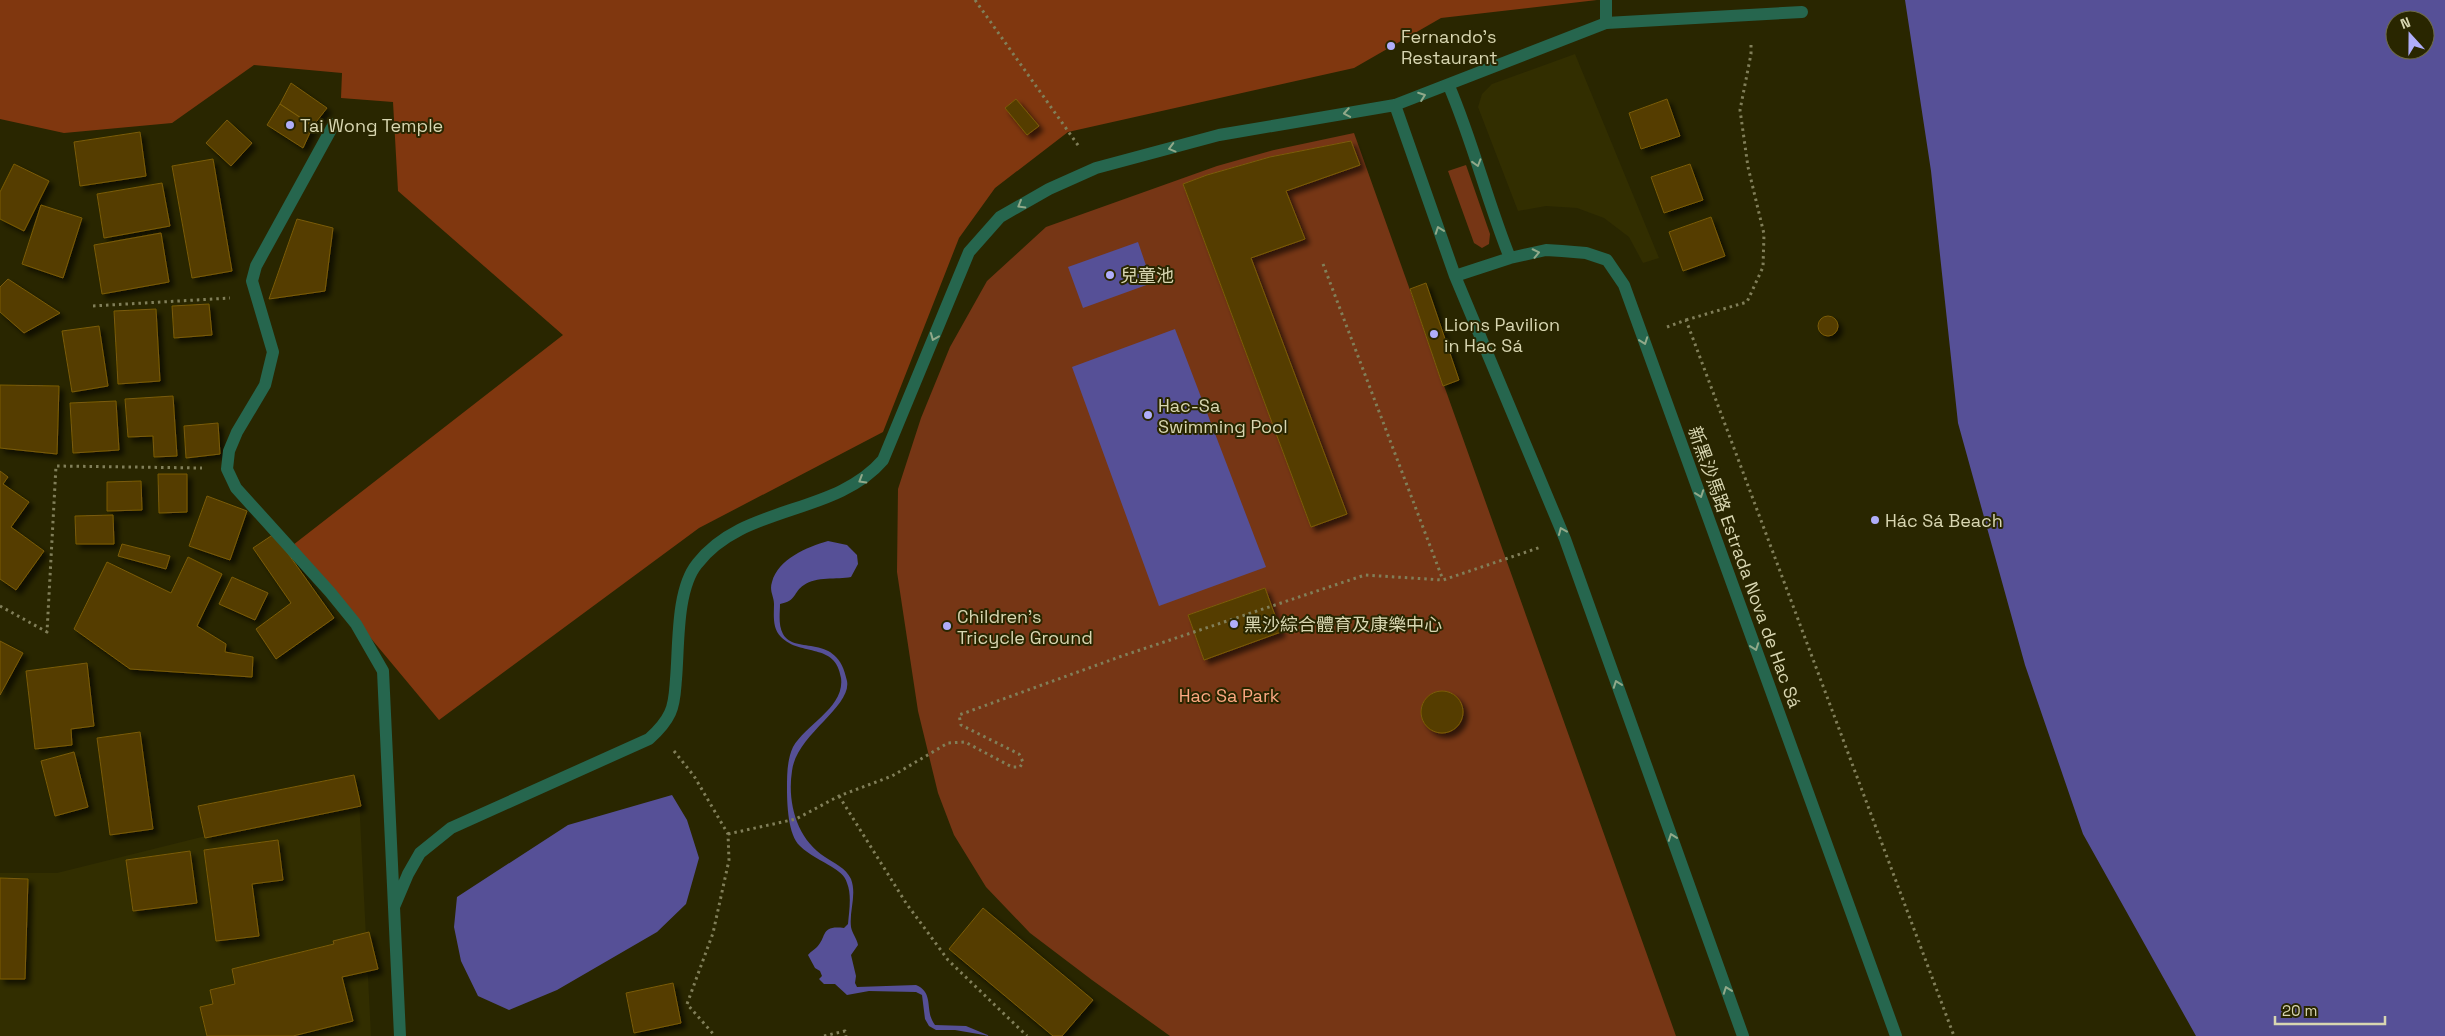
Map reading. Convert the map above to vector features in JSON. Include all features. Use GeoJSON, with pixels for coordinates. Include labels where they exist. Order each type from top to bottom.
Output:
{"type":"FeatureCollection","features":[{"type":"Feature","properties":{"kind":"street"},"geometry":{"type":"LineString","coordinates":[[1606,0],[1606,23]]}},
{"type":"Feature","properties":{"kind":"street"},"geometry":{"type":"LineString","coordinates":[[394,907],[408,874],[420,853],[451,828],[649,739],[662,727],[671,711],[675,694],[683,594],[695,566],[716,543],[743,528],[852,487],[870,476],[883,460],[969,252],[1000,217],[1049,189],[1096,168],[1219,135],[1395,105],[1449,86],[1606,23],[1802,12]]}},
{"type":"Feature","properties":{"kind":"street"},"geometry":{"type":"LineString","coordinates":[[1449,86],[1462,117],[1495,222],[1510,258]]}},
{"type":"Feature","properties":{"kind":"street"},"geometry":{"type":"LineString","coordinates":[[1395,105],[1455,276],[1565,539],[1743,1036]]}},
{"type":"Feature","properties":{"kind":"street"},"geometry":{"type":"LineString","coordinates":[[334,124],[256,266],[252,281],[266,320],[274,352],[266,385],[237,432],[229,451],[227,469],[236,488],[330,592],[356,624],[383,671],[400,1036]]}},
{"type":"Feature","properties":{"kind":"street","name":"新黑沙馬路 Estrada Nova de Hac Sá"},"geometry":{"type":"LineString","coordinates":[[1455,276],[1510,258],[1546,250],[1586,253],[1607,260],[1624,285],[1896,1036]]}},
{"type":"Feature","properties":{"kind":"path"},"geometry":{"type":"LineString","coordinates":[[975,0],[1068,132],[1096,168]]}},
{"type":"Feature","properties":{"kind":"path"},"geometry":{"type":"LineString","coordinates":[[1642,336],[1686,320],[1747,302],[1763,267],[1764,234],[1748,167],[1740,110],[1751,54],[1751,14]]}},
{"type":"Feature","properties":{"kind":"path"},"geometry":{"type":"LineString","coordinates":[[1323,264],[1443,580]]}},
{"type":"Feature","properties":{"kind":"path"},"geometry":{"type":"LineString","coordinates":[[93,306],[256,296]]}},
{"type":"Feature","properties":{"kind":"path"},"geometry":{"type":"LineString","coordinates":[[1686,320],[1954,1036]]}},
{"type":"Feature","properties":{"kind":"path"},"geometry":{"type":"LineString","coordinates":[[0,606],[47,632],[56,466],[227,469]]}},
{"type":"Feature","properties":{"kind":"path"},"geometry":{"type":"LineString","coordinates":[[728,834],[796,819],[839,796],[892,776],[948,743],[955,741],[965,742],[1012,767],[1020,767],[1022,762],[1019,754],[961,725],[959,715],[1122,656],[1365,575],[1443,580],[1565,539]]}},
{"type":"Feature","properties":{"kind":"path"},"geometry":{"type":"LineString","coordinates":[[656,733],[694,776],[728,834],[729,860],[713,932],[687,1004],[715,1036]]}},
{"type":"Feature","properties":{"kind":"path"},"geometry":{"type":"LineString","coordinates":[[839,796],[896,888],[948,960],[1027,1036]]}},
{"type":"Feature","properties":{"kind":"path"},"geometry":{"type":"LineString","coordinates":[[824,1036],[845,1031],[846,1036]]}},
{"type":"Feature","properties":{"kind":"shaded area"},"geometry":{"type":"Polygon","coordinates":[[[0,0],[1597,0],[1441,18],[1354,68],[1068,132],[995,188],[959,238],[883,432],[699,528],[439,720],[293,545],[563,335],[398,191],[393,102],[341,98],[342,73],[254,65],[172,123],[64,133],[0,119],[0,0]]]}},
{"type":"Feature","properties":{"kind":"shaded area"},"geometry":{"type":"Polygon","coordinates":[[[1905,0],[2445,0],[2445,1036],[2196,1036],[2083,834],[2025,665],[1958,423],[1931,171],[1905,0]]]}},
{"type":"Feature","properties":{"kind":"shaded area"},"geometry":{"type":"Polygon","coordinates":[[[1575,54],[1659,258],[1643,263],[1629,237],[1604,218],[1577,208],[1546,206],[1518,211],[1478,107],[1482,94],[1492,84],[1575,54]]]}},
{"type":"Feature","properties":{"kind":"shaded area","name":"兒童池"},"geometry":{"type":"Polygon","coordinates":[[[1138,242],[1152,283],[1083,308],[1068,267],[1138,242]]]}},
{"type":"Feature","properties":{"kind":"shaded area"},"geometry":{"type":"Polygon","coordinates":[[[1175,329],[1266,567],[1159,606],[1072,367],[1175,329]]]}},
{"type":"Feature","properties":{"kind":"shaded area"},"geometry":{"type":"Polygon","coordinates":[[[828,541],[847,545],[857,555],[858,564],[851,577],[814,580],[801,588],[792,599],[780,604],[780,623],[783,634],[797,644],[826,650],[835,656],[842,666],[847,681],[846,691],[841,701],[803,745],[796,758],[792,771],[791,795],[796,819],[807,840],[815,849],[843,869],[851,879],[853,897],[851,927],[858,945],[851,955],[857,987],[916,985],[922,988],[927,997],[930,1014],[935,1025],[966,1026],[990,1036],[955,1030],[936,1030],[929,1026],[925,1019],[922,995],[916,992],[869,991],[847,995],[835,984],[824,984],[819,979],[822,976],[820,971],[815,968],[808,955],[817,947],[828,930],[831,928],[844,928],[848,924],[849,888],[841,874],[807,852],[796,841],[788,810],[788,768],[793,747],[831,707],[837,698],[841,688],[841,678],[838,667],[825,654],[798,647],[781,637],[776,630],[774,621],[774,601],[771,588],[775,574],[794,555],[828,541]]]}},
{"type":"Feature","properties":{"kind":"shaded area"},"geometry":{"type":"Polygon","coordinates":[[[672,795],[687,820],[699,858],[686,904],[657,932],[557,990],[509,1010],[478,996],[461,961],[454,927],[457,897],[568,825],[672,795]]]}},
{"type":"Feature","properties":{"kind":"shaded area"},"geometry":{"type":"Polygon","coordinates":[[[359,798],[371,1036],[0,1036],[0,873],[57,873],[359,798]]]}},
{"type":"Feature","properties":{"kind":"green space","name":"Hac Sa Park"},"geometry":{"type":"Polygon","coordinates":[[[1354,133],[1676,1036],[1170,1036],[1030,933],[986,887],[954,835],[938,793],[918,711],[897,572],[898,489],[921,418],[950,347],[987,281],[1046,227],[1217,166],[1274,150],[1354,133]]]}},
{"type":"Feature","properties":{"kind":"green space"},"geometry":{"type":"Polygon","coordinates":[[[1466,165],[1490,234],[1489,244],[1482,248],[1474,243],[1448,171],[1466,165]]]}},
{"type":"Feature","properties":{"kind":"building"},"geometry":{"type":"Polygon","coordinates":[[[291,83],[327,108],[313,126],[280,104],[291,83]]]}},
{"type":"Feature","properties":{"kind":"building"},"geometry":{"type":"Polygon","coordinates":[[[1016,99],[1039,126],[1027,135],[1005,108],[1016,99]]]}},
{"type":"Feature","properties":{"kind":"building"},"geometry":{"type":"Polygon","coordinates":[[[1667,99],[1680,136],[1641,149],[1629,113],[1667,99]]]}},
{"type":"Feature","properties":{"kind":"building","name":"Tai Wong Temple"},"geometry":{"type":"Polygon","coordinates":[[[280,104],[313,126],[303,148],[267,125],[280,104]]]}},
{"type":"Feature","properties":{"kind":"building"},"geometry":{"type":"Polygon","coordinates":[[[227,120],[252,143],[231,166],[206,143],[227,120]]]}},
{"type":"Feature","properties":{"kind":"building"},"geometry":{"type":"Polygon","coordinates":[[[140,132],[146,176],[80,186],[74,142],[140,132]]]}},
{"type":"Feature","properties":{"kind":"building"},"geometry":{"type":"Polygon","coordinates":[[[1351,141],[1360,165],[1286,191],[1305,239],[1251,258],[1347,514],[1311,527],[1183,184],[1270,157],[1351,141]]]}},
{"type":"Feature","properties":{"kind":"building"},"geometry":{"type":"Polygon","coordinates":[[[213,159],[232,271],[192,278],[172,166],[213,159]]]}},
{"type":"Feature","properties":{"kind":"building"},"geometry":{"type":"Polygon","coordinates":[[[14,164],[49,181],[24,231],[0,219],[0,192],[14,164]]]}},
{"type":"Feature","properties":{"kind":"building"},"geometry":{"type":"Polygon","coordinates":[[[1690,164],[1703,200],[1664,213],[1651,177],[1690,164]]]}},
{"type":"Feature","properties":{"kind":"building"},"geometry":{"type":"Polygon","coordinates":[[[162,183],[170,226],[104,238],[97,194],[162,183]]]}},
{"type":"Feature","properties":{"kind":"building"},"geometry":{"type":"Polygon","coordinates":[[[41,205],[82,218],[63,278],[22,264],[41,205]]]}},
{"type":"Feature","properties":{"kind":"building"},"geometry":{"type":"Polygon","coordinates":[[[1711,217],[1725,256],[1683,271],[1669,232],[1711,217]]]}},
{"type":"Feature","properties":{"kind":"building"},"geometry":{"type":"Polygon","coordinates":[[[297,219],[333,228],[325,291],[269,299],[297,219]]]}},
{"type":"Feature","properties":{"kind":"building"},"geometry":{"type":"Polygon","coordinates":[[[161,233],[169,282],[102,294],[94,245],[161,233]]]}},
{"type":"Feature","properties":{"kind":"building"},"geometry":{"type":"Polygon","coordinates":[[[8,279],[60,313],[24,333],[0,312],[0,287],[8,279]]]}},
{"type":"Feature","properties":{"kind":"building","name":"Lions Pavilion in Hac Sá"},"geometry":{"type":"Polygon","coordinates":[[[1426,283],[1459,380],[1443,386],[1410,289],[1426,283]]]}},
{"type":"Feature","properties":{"kind":"building"},"geometry":{"type":"Polygon","coordinates":[[[209,304],[212,335],[174,338],[172,306],[209,304]]]}},
{"type":"Feature","properties":{"kind":"building"},"geometry":{"type":"Polygon","coordinates":[[[156,309],[160,381],[118,384],[114,311],[156,309]]]}},
{"type":"Feature","properties":{"kind":"building"},"geometry":{"type":"Polygon","coordinates":[[[1828,316],[1835,319],[1838,326],[1835,333],[1828,336],[1821,333],[1818,326],[1821,319],[1828,316]]]}},
{"type":"Feature","properties":{"kind":"building"},"geometry":{"type":"Polygon","coordinates":[[[99,326],[108,386],[72,392],[62,331],[99,326]]]}},
{"type":"Feature","properties":{"kind":"building"},"geometry":{"type":"Polygon","coordinates":[[[0,385],[59,386],[57,454],[0,448],[0,385]]]}},
{"type":"Feature","properties":{"kind":"building"},"geometry":{"type":"Polygon","coordinates":[[[173,396],[177,456],[154,457],[153,436],[128,437],[125,399],[173,396]]]}},
{"type":"Feature","properties":{"kind":"building"},"geometry":{"type":"Polygon","coordinates":[[[116,401],[119,450],[73,453],[70,403],[116,401]]]}},
{"type":"Feature","properties":{"kind":"building"},"geometry":{"type":"Polygon","coordinates":[[[218,423],[220,454],[186,458],[184,426],[218,423]]]}},
{"type":"Feature","properties":{"kind":"building"},"geometry":{"type":"Polygon","coordinates":[[[0,471],[8,477],[3,484],[29,502],[11,527],[44,551],[16,590],[0,579],[0,471]]]}},
{"type":"Feature","properties":{"kind":"building"},"geometry":{"type":"Polygon","coordinates":[[[158,474],[187,474],[187,512],[159,513],[158,474]]]}},
{"type":"Feature","properties":{"kind":"building"},"geometry":{"type":"Polygon","coordinates":[[[141,481],[142,510],[107,511],[107,482],[141,481]]]}},
{"type":"Feature","properties":{"kind":"building"},"geometry":{"type":"Polygon","coordinates":[[[207,496],[247,511],[230,560],[189,546],[207,496]]]}},
{"type":"Feature","properties":{"kind":"building"},"geometry":{"type":"Polygon","coordinates":[[[113,515],[114,544],[76,544],[75,516],[113,515]]]}},
{"type":"Feature","properties":{"kind":"building"},"geometry":{"type":"Polygon","coordinates":[[[274,534],[334,618],[276,659],[256,629],[291,603],[253,548],[274,534]]]}},
{"type":"Feature","properties":{"kind":"building"},"geometry":{"type":"Polygon","coordinates":[[[122,544],[170,556],[166,569],[118,556],[122,544]]]}},
{"type":"Feature","properties":{"kind":"building"},"geometry":{"type":"Polygon","coordinates":[[[188,557],[222,574],[197,626],[226,644],[225,652],[253,657],[252,677],[130,669],[74,629],[107,562],[171,593],[188,557]]]}},
{"type":"Feature","properties":{"kind":"building"},"geometry":{"type":"Polygon","coordinates":[[[232,577],[268,593],[255,620],[219,604],[232,577]]]}},
{"type":"Feature","properties":{"kind":"building","name":"黑沙綜合體育及康樂中心"},"geometry":{"type":"Polygon","coordinates":[[[1265,588],[1281,632],[1204,660],[1188,615],[1265,588]]]}},
{"type":"Feature","properties":{"kind":"building"},"geometry":{"type":"Polygon","coordinates":[[[0,641],[23,653],[0,695],[0,641]]]}},
{"type":"Feature","properties":{"kind":"building"},"geometry":{"type":"Polygon","coordinates":[[[87,663],[94,726],[71,729],[72,745],[35,749],[26,671],[87,663]]]}},
{"type":"Feature","properties":{"kind":"building"},"geometry":{"type":"Polygon","coordinates":[[[1446,691],[1454,694],[1460,700],[1463,712],[1460,724],[1454,730],[1438,733],[1430,730],[1424,724],[1421,708],[1424,700],[1430,694],[1446,691]]]}},
{"type":"Feature","properties":{"kind":"building"},"geometry":{"type":"Polygon","coordinates":[[[140,732],[153,829],[110,835],[97,738],[140,732]]]}},
{"type":"Feature","properties":{"kind":"building"},"geometry":{"type":"Polygon","coordinates":[[[74,752],[88,807],[55,816],[41,761],[74,752]]]}},
{"type":"Feature","properties":{"kind":"building"},"geometry":{"type":"Polygon","coordinates":[[[354,775],[361,806],[205,838],[198,806],[354,775]]]}},
{"type":"Feature","properties":{"kind":"building"},"geometry":{"type":"Polygon","coordinates":[[[278,840],[283,880],[252,884],[259,936],[216,941],[204,850],[278,840]]]}},
{"type":"Feature","properties":{"kind":"building"},"geometry":{"type":"Polygon","coordinates":[[[190,851],[197,903],[133,911],[126,860],[190,851]]]}},
{"type":"Feature","properties":{"kind":"building"},"geometry":{"type":"Polygon","coordinates":[[[0,878],[28,879],[25,979],[0,979],[0,878]]]}},
{"type":"Feature","properties":{"kind":"building"},"geometry":{"type":"Polygon","coordinates":[[[983,908],[1093,1000],[1062,1036],[1053,1036],[949,949],[983,908]]]}},
{"type":"Feature","properties":{"kind":"building"},"geometry":{"type":"Polygon","coordinates":[[[369,932],[378,969],[342,977],[353,1021],[293,1036],[207,1036],[200,1007],[213,1004],[210,990],[235,984],[232,969],[334,944],[333,941],[369,932]]]}},
{"type":"Feature","properties":{"kind":"building"},"geometry":{"type":"Polygon","coordinates":[[[673,983],[681,1023],[634,1033],[626,993],[673,983]]]}},
{"type":"Feature","properties":{"kind":"place","name":"Fernando's Restaurant"},"geometry":{"type":"Point","coordinates":[1391,46]}},
{"type":"Feature","properties":{"kind":"place","name":"Tai Wong Temple"},"geometry":{"type":"Point","coordinates":[290,125]}},
{"type":"Feature","properties":{"kind":"place","name":"兒童池"},"geometry":{"type":"Point","coordinates":[1110,275]}},
{"type":"Feature","properties":{"kind":"place","name":"Lions Pavilion in Hac Sá"},"geometry":{"type":"Point","coordinates":[1434,334]}},
{"type":"Feature","properties":{"kind":"place","name":"Hac-Sa Swimming Pool"},"geometry":{"type":"Point","coordinates":[1148,415]}},
{"type":"Feature","properties":{"kind":"place","name":"Hác Sá Beach"},"geometry":{"type":"Point","coordinates":[1875,520]}},
{"type":"Feature","properties":{"kind":"place","name":"黑沙綜合體育及康樂中心"},"geometry":{"type":"Point","coordinates":[1234,624]}},
{"type":"Feature","properties":{"kind":"place","name":"Children's Tricycle Ground"},"geometry":{"type":"Point","coordinates":[947,626]}}]}
